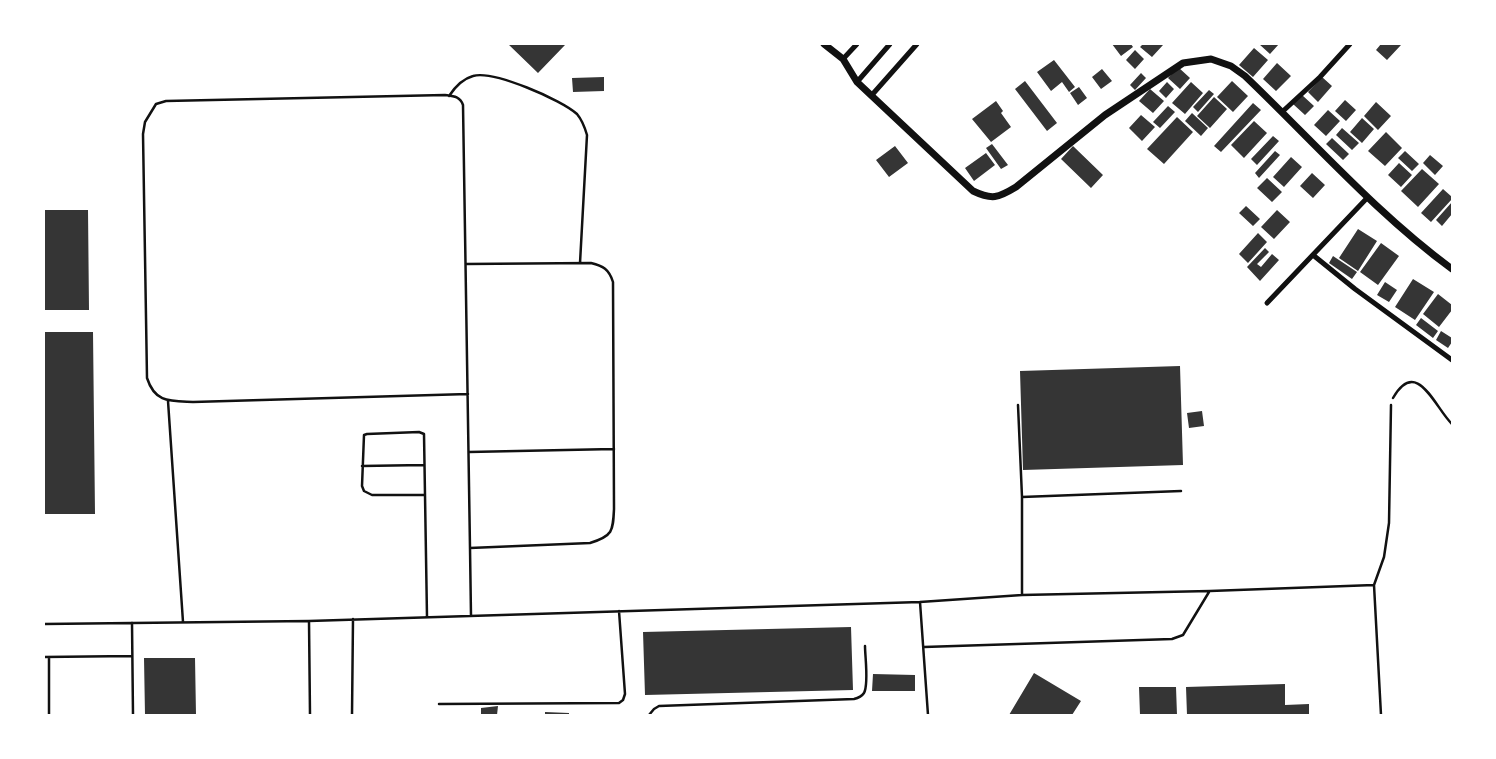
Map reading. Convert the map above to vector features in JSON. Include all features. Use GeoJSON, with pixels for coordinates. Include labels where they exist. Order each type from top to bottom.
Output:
{"type":"FeatureCollection","features":[{"type":"Feature","properties":{"kind":"street"},"geometry":{"type":"LineString","coordinates":[[824,44],[844,59],[857,82],[871,96],[973,191],[986,197],[1001,196],[1016,187],[1105,115],[1183,63],[1211,59],[1231,66],[1282,112],[1329,161],[1368,197],[1452,269]]}},
{"type":"Feature","properties":{"kind":"street"},"geometry":{"type":"LineString","coordinates":[[844,59],[857,44]]}},
{"type":"Feature","properties":{"kind":"street"},"geometry":{"type":"LineString","coordinates":[[857,82],[890,44]]}},
{"type":"Feature","properties":{"kind":"street"},"geometry":{"type":"LineString","coordinates":[[871,96],[917,44]]}},
{"type":"Feature","properties":{"kind":"street"},"geometry":{"type":"LineString","coordinates":[[1282,112],[1320,77],[1350,44]]}},
{"type":"Feature","properties":{"kind":"street"},"geometry":{"type":"LineString","coordinates":[[1267,303],[1368,197]]}},
{"type":"Feature","properties":{"kind":"street"},"geometry":{"type":"LineString","coordinates":[[1313,255],[1355,289],[1452,360]]}},
{"type":"Feature","properties":{"kind":"lane"},"geometry":{"type":"LineString","coordinates":[[449,96],[457,85],[472,76],[482,75],[526,87],[571,109],[578,116],[585,127],[587,144],[580,263]]}},
{"type":"Feature","properties":{"kind":"lane"},"geometry":{"type":"LineString","coordinates":[[468,394],[193,402],[168,401],[157,396],[151,388],[148,378],[143,134],[146,122],[156,104],[166,101],[449,96],[456,96],[461,100],[463,104],[466,264],[469,452],[471,616]]}},
{"type":"Feature","properties":{"kind":"lane"},"geometry":{"type":"LineString","coordinates":[[466,264],[580,263],[601,265],[607,269],[614,282],[613,527],[604,539],[590,543],[470,548]]}},
{"type":"Feature","properties":{"kind":"lane"},"geometry":{"type":"LineString","coordinates":[[168,401],[183,622]]}},
{"type":"Feature","properties":{"kind":"lane"},"geometry":{"type":"LineString","coordinates":[[1018,405],[1022,497],[1022,595]]}},
{"type":"Feature","properties":{"kind":"lane"},"geometry":{"type":"LineString","coordinates":[[1381,715],[1374,585],[1384,557],[1389,523],[1391,405]]}},
{"type":"Feature","properties":{"kind":"lane"},"geometry":{"type":"LineString","coordinates":[[424,496],[372,495],[367,493],[362,486],[363,438],[366,434],[423,433],[427,617]]}},
{"type":"Feature","properties":{"kind":"lane"},"geometry":{"type":"LineString","coordinates":[[469,452],[614,449]]}},
{"type":"Feature","properties":{"kind":"lane"},"geometry":{"type":"LineString","coordinates":[[362,466],[424,465]]}},
{"type":"Feature","properties":{"kind":"lane"},"geometry":{"type":"LineString","coordinates":[[1022,497],[1181,491]]}},
{"type":"Feature","properties":{"kind":"lane"},"geometry":{"type":"LineString","coordinates":[[44,624],[309,621],[920,602],[1022,595],[1374,585]]}},
{"type":"Feature","properties":{"kind":"lane"},"geometry":{"type":"LineString","coordinates":[[924,647],[1172,640],[1183,635],[1210,591]]}},
{"type":"Feature","properties":{"kind":"lane"},"geometry":{"type":"LineString","coordinates":[[920,602],[928,715]]}},
{"type":"Feature","properties":{"kind":"lane"},"geometry":{"type":"LineString","coordinates":[[439,704],[619,703],[623,700],[625,694],[619,611]]}},
{"type":"Feature","properties":{"kind":"lane"},"geometry":{"type":"LineString","coordinates":[[352,715],[353,619]]}},
{"type":"Feature","properties":{"kind":"lane"},"geometry":{"type":"LineString","coordinates":[[309,621],[310,715]]}},
{"type":"Feature","properties":{"kind":"lane"},"geometry":{"type":"LineString","coordinates":[[132,623],[133,715]]}},
{"type":"Feature","properties":{"kind":"lane"},"geometry":{"type":"LineString","coordinates":[[650,715],[658,706],[854,699],[860,697],[866,686],[864,646]]}},
{"type":"Feature","properties":{"kind":"lane"},"geometry":{"type":"LineString","coordinates":[[44,657],[132,656]]}},
{"type":"Feature","properties":{"kind":"lane"},"geometry":{"type":"LineString","coordinates":[[49,657],[49,715]]}},
{"type":"Feature","properties":{"kind":"path"},"geometry":{"type":"LineString","coordinates":[[1391,405],[1397,392],[1403,385],[1416,382],[1432,396],[1452,424]]}},
{"type":"Feature","properties":{"kind":"building"},"geometry":{"type":"Polygon","coordinates":[[[508,44],[564,44],[565,45],[538,73],[508,44]]]}},
{"type":"Feature","properties":{"kind":"building"},"geometry":{"type":"Polygon","coordinates":[[[1112,44],[1131,44],[1133,47],[1121,56],[1112,44]]]}},
{"type":"Feature","properties":{"kind":"building"},"geometry":{"type":"Polygon","coordinates":[[[1143,44],[1163,45],[1152,57],[1140,47],[1143,44]]]}},
{"type":"Feature","properties":{"kind":"building"},"geometry":{"type":"Polygon","coordinates":[[[1259,44],[1279,44],[1270,54],[1259,44]]]}},
{"type":"Feature","properties":{"kind":"building"},"geometry":{"type":"Polygon","coordinates":[[[1381,44],[1401,45],[1387,60],[1376,50],[1381,44]]]}},
{"type":"Feature","properties":{"kind":"building"},"geometry":{"type":"Polygon","coordinates":[[[1254,48],[1268,60],[1253,77],[1239,65],[1254,48]]]}},
{"type":"Feature","properties":{"kind":"building"},"geometry":{"type":"Polygon","coordinates":[[[1135,50],[1144,59],[1135,69],[1126,60],[1135,50]]]}},
{"type":"Feature","properties":{"kind":"building"},"geometry":{"type":"Polygon","coordinates":[[[1054,60],[1075,87],[1069,92],[1062,82],[1051,91],[1037,72],[1054,60]]]}},
{"type":"Feature","properties":{"kind":"building"},"geometry":{"type":"Polygon","coordinates":[[[1277,63],[1291,76],[1276,91],[1263,79],[1277,63]]]}},
{"type":"Feature","properties":{"kind":"building"},"geometry":{"type":"Polygon","coordinates":[[[1178,67],[1190,78],[1180,89],[1168,78],[1178,67]]]}},
{"type":"Feature","properties":{"kind":"building"},"geometry":{"type":"Polygon","coordinates":[[[1102,69],[1112,81],[1101,89],[1092,77],[1102,69]]]}},
{"type":"Feature","properties":{"kind":"building"},"geometry":{"type":"Polygon","coordinates":[[[1141,73],[1146,78],[1135,90],[1130,85],[1141,73]]]}},
{"type":"Feature","properties":{"kind":"building"},"geometry":{"type":"Polygon","coordinates":[[[604,77],[604,91],[573,92],[572,78],[604,77]]]}},
{"type":"Feature","properties":{"kind":"building"},"geometry":{"type":"Polygon","coordinates":[[[1322,77],[1332,86],[1318,102],[1308,92],[1322,77]]]}},
{"type":"Feature","properties":{"kind":"building"},"geometry":{"type":"Polygon","coordinates":[[[1025,81],[1057,123],[1047,131],[1015,89],[1025,81]]]}},
{"type":"Feature","properties":{"kind":"building"},"geometry":{"type":"Polygon","coordinates":[[[1232,81],[1248,96],[1233,112],[1217,97],[1232,81]]]}},
{"type":"Feature","properties":{"kind":"building"},"geometry":{"type":"Polygon","coordinates":[[[1167,82],[1174,89],[1166,98],[1159,91],[1167,82]]]}},
{"type":"Feature","properties":{"kind":"building"},"geometry":{"type":"Polygon","coordinates":[[[1191,82],[1203,93],[1185,114],[1172,103],[1191,82]]]}},
{"type":"Feature","properties":{"kind":"building"},"geometry":{"type":"Polygon","coordinates":[[[1079,87],[1087,98],[1078,105],[1070,93],[1079,87]]]}},
{"type":"Feature","properties":{"kind":"building"},"geometry":{"type":"Polygon","coordinates":[[[1150,89],[1164,101],[1153,113],[1139,101],[1150,89]]]}},
{"type":"Feature","properties":{"kind":"building"},"geometry":{"type":"Polygon","coordinates":[[[1209,90],[1214,94],[1198,112],[1193,107],[1209,90]]]}},
{"type":"Feature","properties":{"kind":"building"},"geometry":{"type":"Polygon","coordinates":[[[1302,95],[1314,106],[1305,115],[1293,104],[1302,95]]]}},
{"type":"Feature","properties":{"kind":"building"},"geometry":{"type":"Polygon","coordinates":[[[1214,97],[1227,109],[1210,128],[1197,116],[1214,97]]]}},
{"type":"Feature","properties":{"kind":"building"},"geometry":{"type":"Polygon","coordinates":[[[1345,100],[1356,110],[1346,121],[1335,111],[1345,100]]]}},
{"type":"Feature","properties":{"kind":"building"},"geometry":{"type":"Polygon","coordinates":[[[996,101],[1003,111],[1001,113],[1011,127],[991,142],[972,119],[996,101]]]}},
{"type":"Feature","properties":{"kind":"building"},"geometry":{"type":"Polygon","coordinates":[[[1376,102],[1391,116],[1378,130],[1364,116],[1376,102]]]}},
{"type":"Feature","properties":{"kind":"building"},"geometry":{"type":"Polygon","coordinates":[[[1253,103],[1261,110],[1221,152],[1214,146],[1253,103]]]}},
{"type":"Feature","properties":{"kind":"building"},"geometry":{"type":"Polygon","coordinates":[[[1168,106],[1175,112],[1160,128],[1153,122],[1168,106]]]}},
{"type":"Feature","properties":{"kind":"building"},"geometry":{"type":"Polygon","coordinates":[[[1328,110],[1340,121],[1326,136],[1314,125],[1328,110]]]}},
{"type":"Feature","properties":{"kind":"building"},"geometry":{"type":"Polygon","coordinates":[[[1192,113],[1208,128],[1201,136],[1185,121],[1192,113]]]}},
{"type":"Feature","properties":{"kind":"building"},"geometry":{"type":"Polygon","coordinates":[[[1141,115],[1155,127],[1142,141],[1129,128],[1141,115]]]}},
{"type":"Feature","properties":{"kind":"building"},"geometry":{"type":"Polygon","coordinates":[[[1177,117],[1193,132],[1164,164],[1147,149],[1177,117]]]}},
{"type":"Feature","properties":{"kind":"building"},"geometry":{"type":"Polygon","coordinates":[[[1362,118],[1374,129],[1362,143],[1350,132],[1362,118]]]}},
{"type":"Feature","properties":{"kind":"building"},"geometry":{"type":"Polygon","coordinates":[[[1254,121],[1267,133],[1244,158],[1231,145],[1254,121]]]}},
{"type":"Feature","properties":{"kind":"building"},"geometry":{"type":"Polygon","coordinates":[[[1342,128],[1359,143],[1352,150],[1336,135],[1342,128]]]}},
{"type":"Feature","properties":{"kind":"building"},"geometry":{"type":"Polygon","coordinates":[[[1386,132],[1402,148],[1385,166],[1368,151],[1386,132]]]}},
{"type":"Feature","properties":{"kind":"building"},"geometry":{"type":"Polygon","coordinates":[[[1273,136],[1279,141],[1257,165],[1251,159],[1273,136]]]}},
{"type":"Feature","properties":{"kind":"building"},"geometry":{"type":"Polygon","coordinates":[[[1332,138],[1349,154],[1343,160],[1326,144],[1332,138]]]}},
{"type":"Feature","properties":{"kind":"building"},"geometry":{"type":"Polygon","coordinates":[[[992,144],[1008,165],[1001,169],[986,148],[992,144]]]}},
{"type":"Feature","properties":{"kind":"building"},"geometry":{"type":"Polygon","coordinates":[[[895,146],[908,163],[889,177],[876,160],[895,146]]]}},
{"type":"Feature","properties":{"kind":"building"},"geometry":{"type":"Polygon","coordinates":[[[1073,146],[1103,175],[1091,188],[1061,159],[1073,146]]]}},
{"type":"Feature","properties":{"kind":"building"},"geometry":{"type":"Polygon","coordinates":[[[1275,151],[1280,155],[1259,178],[1255,173],[1275,151]]]}},
{"type":"Feature","properties":{"kind":"building"},"geometry":{"type":"Polygon","coordinates":[[[1405,151],[1419,164],[1412,171],[1398,158],[1405,151]]]}},
{"type":"Feature","properties":{"kind":"building"},"geometry":{"type":"Polygon","coordinates":[[[986,153],[995,165],[974,181],[965,168],[986,153]]]}},
{"type":"Feature","properties":{"kind":"building"},"geometry":{"type":"Polygon","coordinates":[[[1430,155],[1443,166],[1435,175],[1423,163],[1430,155]]]}},
{"type":"Feature","properties":{"kind":"building"},"geometry":{"type":"Polygon","coordinates":[[[1291,157],[1302,167],[1284,187],[1273,177],[1291,157]]]}},
{"type":"Feature","properties":{"kind":"building"},"geometry":{"type":"Polygon","coordinates":[[[1399,163],[1412,175],[1401,187],[1388,175],[1399,163]]]}},
{"type":"Feature","properties":{"kind":"building"},"geometry":{"type":"Polygon","coordinates":[[[1422,169],[1439,184],[1418,207],[1401,191],[1422,169]]]}},
{"type":"Feature","properties":{"kind":"building"},"geometry":{"type":"Polygon","coordinates":[[[1312,173],[1325,185],[1313,198],[1300,186],[1312,173]]]}},
{"type":"Feature","properties":{"kind":"building"},"geometry":{"type":"Polygon","coordinates":[[[1267,178],[1282,192],[1272,202],[1257,188],[1267,178]]]}},
{"type":"Feature","properties":{"kind":"building"},"geometry":{"type":"Polygon","coordinates":[[[1443,189],[1452,199],[1431,222],[1421,213],[1443,189]]]}},
{"type":"Feature","properties":{"kind":"building"},"geometry":{"type":"Polygon","coordinates":[[[1452,202],[1452,214],[1442,226],[1436,220],[1452,202]]]}},
{"type":"Feature","properties":{"kind":"building"},"geometry":{"type":"Polygon","coordinates":[[[1246,206],[1260,219],[1253,226],[1239,213],[1246,206]]]}},
{"type":"Feature","properties":{"kind":"building"},"geometry":{"type":"Polygon","coordinates":[[[44,210],[88,210],[89,310],[44,310],[44,210]]]}},
{"type":"Feature","properties":{"kind":"building"},"geometry":{"type":"Polygon","coordinates":[[[1277,210],[1290,222],[1274,239],[1261,227],[1277,210]]]}},
{"type":"Feature","properties":{"kind":"building"},"geometry":{"type":"Polygon","coordinates":[[[1358,229],[1377,241],[1358,271],[1339,258],[1358,229]]]}},
{"type":"Feature","properties":{"kind":"building"},"geometry":{"type":"Polygon","coordinates":[[[1258,233],[1267,242],[1248,263],[1239,254],[1258,233]]]}},
{"type":"Feature","properties":{"kind":"building"},"geometry":{"type":"Polygon","coordinates":[[[1381,243],[1399,256],[1378,285],[1360,272],[1381,243]]]}},
{"type":"Feature","properties":{"kind":"building"},"geometry":{"type":"Polygon","coordinates":[[[1265,248],[1269,252],[1257,264],[1261,267],[1272,254],[1279,260],[1260,281],[1247,267],[1265,248]]]}},
{"type":"Feature","properties":{"kind":"building"},"geometry":{"type":"Polygon","coordinates":[[[1333,256],[1357,272],[1352,279],[1329,263],[1333,256]]]}},
{"type":"Feature","properties":{"kind":"building"},"geometry":{"type":"Polygon","coordinates":[[[1413,279],[1434,292],[1415,320],[1395,307],[1413,279]]]}},
{"type":"Feature","properties":{"kind":"building"},"geometry":{"type":"Polygon","coordinates":[[[1385,282],[1397,290],[1389,302],[1377,295],[1385,282]]]}},
{"type":"Feature","properties":{"kind":"building"},"geometry":{"type":"Polygon","coordinates":[[[1438,294],[1452,305],[1452,310],[1439,327],[1423,314],[1438,294]]]}},
{"type":"Feature","properties":{"kind":"building"},"geometry":{"type":"Polygon","coordinates":[[[1421,318],[1438,331],[1433,338],[1416,325],[1421,318]]]}},
{"type":"Feature","properties":{"kind":"building"},"geometry":{"type":"Polygon","coordinates":[[[1441,331],[1452,338],[1448,348],[1436,340],[1441,331]]]}},
{"type":"Feature","properties":{"kind":"building"},"geometry":{"type":"Polygon","coordinates":[[[44,332],[93,332],[95,514],[44,514],[44,332]]]}},
{"type":"Feature","properties":{"kind":"building"},"geometry":{"type":"Polygon","coordinates":[[[1180,366],[1183,465],[1023,470],[1020,371],[1180,366]]]}},
{"type":"Feature","properties":{"kind":"building"},"geometry":{"type":"Polygon","coordinates":[[[1202,411],[1204,426],[1189,428],[1187,413],[1202,411]]]}},
{"type":"Feature","properties":{"kind":"building"},"geometry":{"type":"Polygon","coordinates":[[[851,627],[853,690],[645,695],[643,632],[851,627]]]}},
{"type":"Feature","properties":{"kind":"building"},"geometry":{"type":"Polygon","coordinates":[[[144,658],[195,658],[196,715],[145,715],[144,658]]]}},
{"type":"Feature","properties":{"kind":"building"},"geometry":{"type":"Polygon","coordinates":[[[1034,673],[1081,701],[1072,715],[1009,715],[1034,673]]]}},
{"type":"Feature","properties":{"kind":"building"},"geometry":{"type":"Polygon","coordinates":[[[873,674],[915,675],[915,691],[872,691],[873,674]]]}},
{"type":"Feature","properties":{"kind":"building"},"geometry":{"type":"Polygon","coordinates":[[[1285,684],[1285,705],[1309,704],[1309,715],[1187,715],[1186,687],[1285,684]]]}},
{"type":"Feature","properties":{"kind":"building"},"geometry":{"type":"Polygon","coordinates":[[[1139,687],[1176,687],[1177,715],[1140,715],[1139,687]]]}},
{"type":"Feature","properties":{"kind":"building"},"geometry":{"type":"Polygon","coordinates":[[[498,706],[497,715],[481,715],[481,708],[498,706]]]}},
{"type":"Feature","properties":{"kind":"building"},"geometry":{"type":"Polygon","coordinates":[[[545,712],[569,713],[569,715],[545,715],[545,712]]]}}]}
